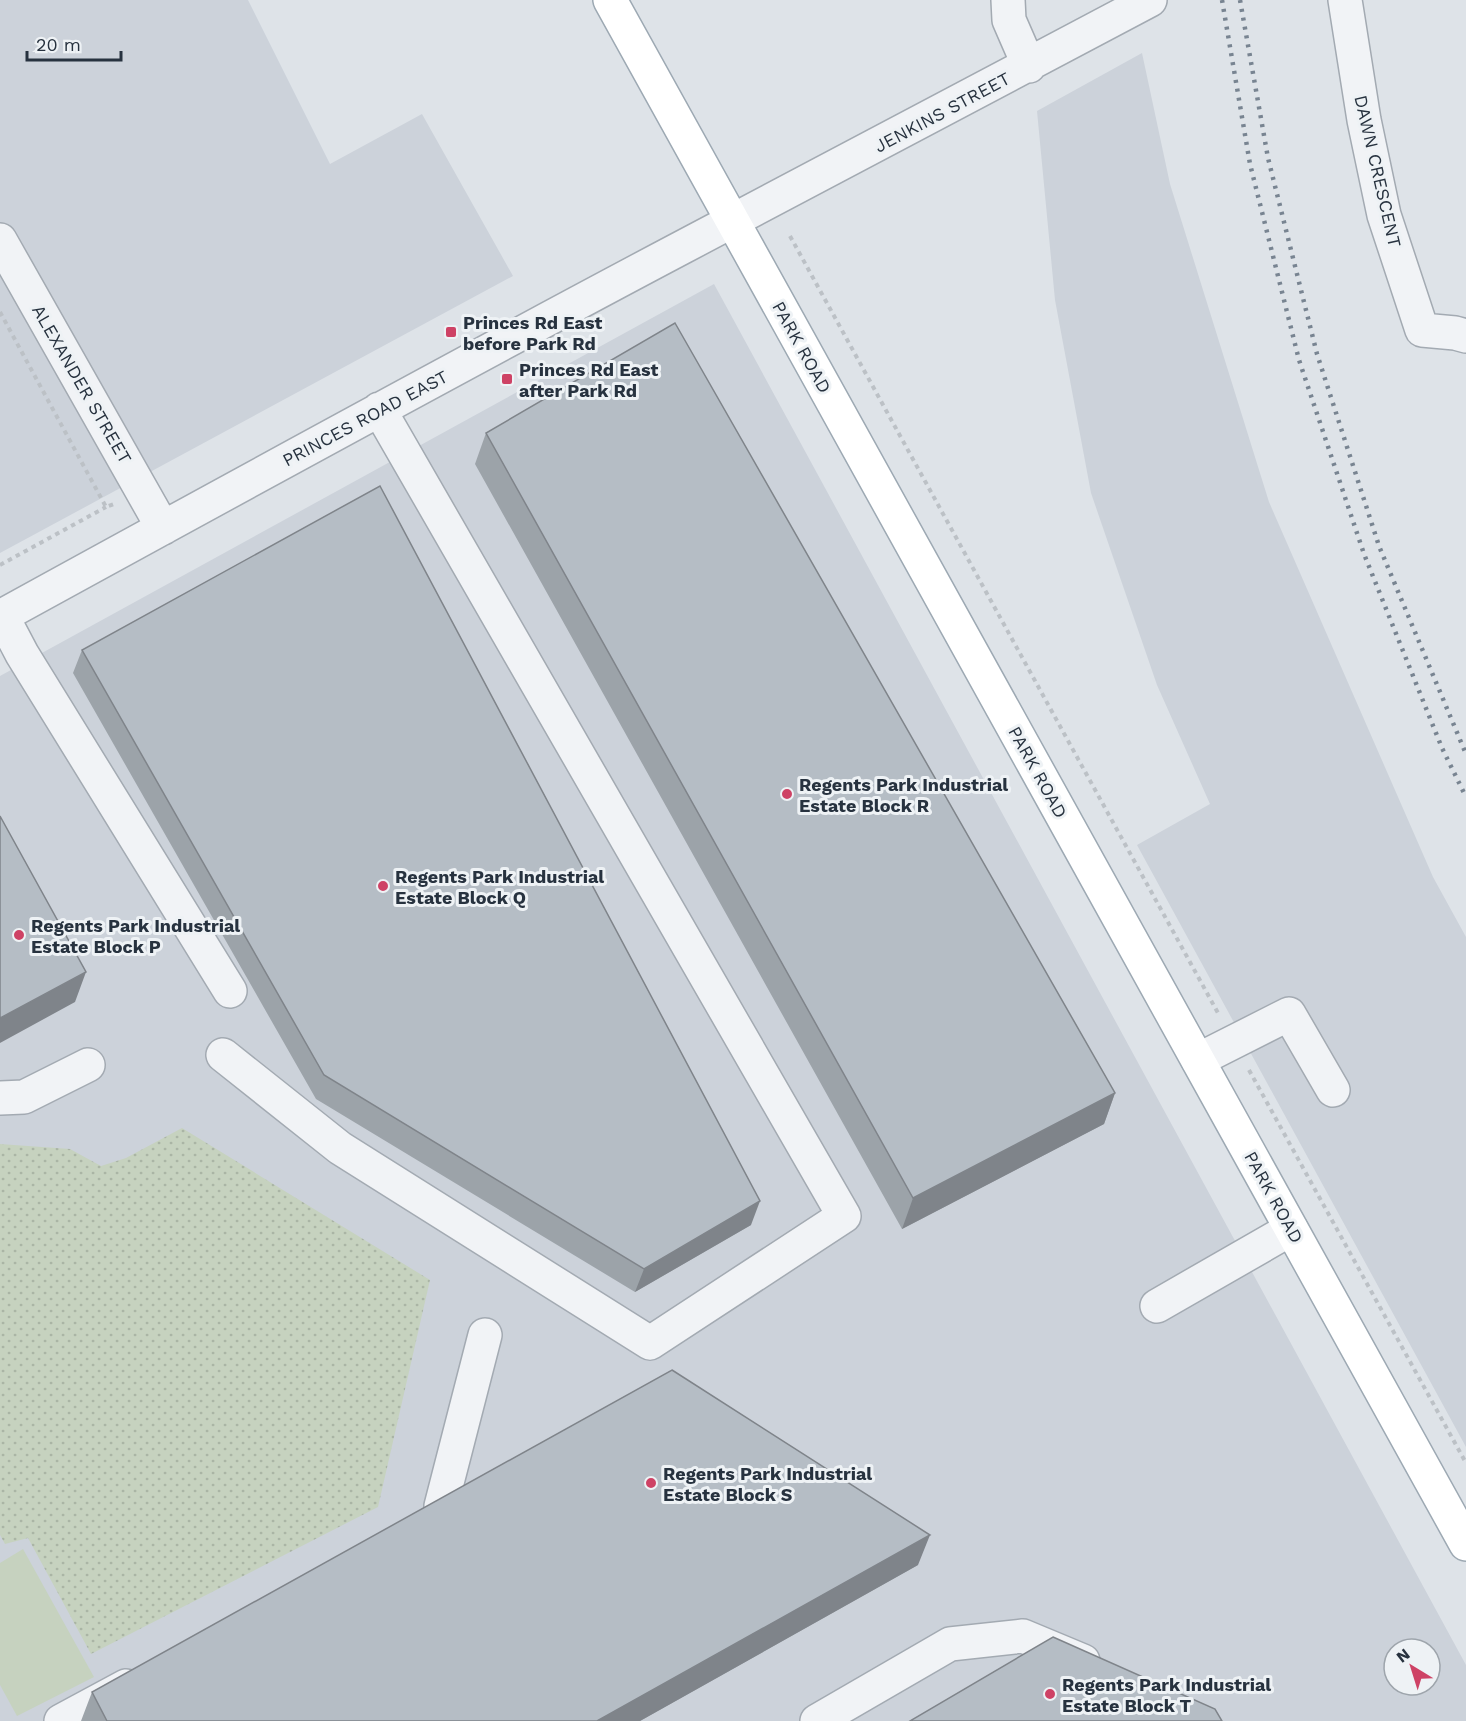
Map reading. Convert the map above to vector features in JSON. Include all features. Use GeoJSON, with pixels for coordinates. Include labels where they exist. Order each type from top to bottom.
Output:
{"type":"FeatureCollection","features":[{"type":"Feature","properties":{"kind":"main road","name":"PARK ROAD"},"geometry":{"type":"LineString","coordinates":[[610,0],[1466,1544]]}},
{"type":"Feature","properties":{"kind":"street"},"geometry":{"type":"LineString","coordinates":[[1008,0],[1009,20],[1029,66]]}},
{"type":"Feature","properties":{"kind":"street","name":"DAWN CRESCENT"},"geometry":{"type":"LineString","coordinates":[[1345,0],[1364,120],[1384,215],[1422,330],[1466,336]]}},
{"type":"Feature","properties":{"kind":"street","name":"JENKINS STREET"},"geometry":{"type":"LineString","coordinates":[[732,223],[1149,1]]}},
{"type":"Feature","properties":{"kind":"street","name":"PRINCES ROAD EAST"},"geometry":{"type":"LineString","coordinates":[[1,616],[379,409],[673,252],[732,223]]}},
{"type":"Feature","properties":{"kind":"street","name":"ALEXANDER STREET"},"geometry":{"type":"LineString","coordinates":[[0,240],[163,528]]}},
{"type":"Feature","properties":{"kind":"street"},"geometry":{"type":"LineString","coordinates":[[223,1055],[340,1148],[650,1343],[844,1216],[379,409]]}},
{"type":"Feature","properties":{"kind":"street"},"geometry":{"type":"LineString","coordinates":[[1,616],[22,654],[230,991]]}},
{"type":"Feature","properties":{"kind":"street"},"geometry":{"type":"LineString","coordinates":[[1198,1060],[1233,1040],[1289,1014],[1334,1090]]}},
{"type":"Feature","properties":{"kind":"street"},"geometry":{"type":"LineString","coordinates":[[0,1098],[24,1098],[88,1065]]}},
{"type":"Feature","properties":{"kind":"street"},"geometry":{"type":"LineString","coordinates":[[1157,1306],[1291,1229]]}},
{"type":"Feature","properties":{"kind":"street"},"geometry":{"type":"LineString","coordinates":[[441,1506],[484,1335]]}},
{"type":"Feature","properties":{"kind":"street"},"geometry":{"type":"LineString","coordinates":[[411,1523],[472,1491]]}},
{"type":"Feature","properties":{"kind":"street"},"geometry":{"type":"LineString","coordinates":[[818,1721],[950,1644],[1023,1636],[1108,1672]]}},
{"type":"Feature","properties":{"kind":"street"},"geometry":{"type":"LineString","coordinates":[[62,1721],[152,1672]]}},
{"type":"Feature","properties":{"kind":"path"},"geometry":{"type":"LineString","coordinates":[[790,236],[1466,1463]]}},
{"type":"Feature","properties":{"kind":"path"},"geometry":{"type":"LineString","coordinates":[[0,312],[106,507]]}},
{"type":"Feature","properties":{"kind":"path"},"geometry":{"type":"LineString","coordinates":[[0,565],[114,504]]}},
{"type":"Feature","properties":{"kind":"shaded area"},"geometry":{"type":"Polygon","coordinates":[[[0,0],[248,0],[330,164],[422,114],[513,276],[0,553],[0,0]]]}},
{"type":"Feature","properties":{"kind":"shaded area"},"geometry":{"type":"Polygon","coordinates":[[[1142,53],[1170,184],[1269,502],[1433,877],[1466,937],[1466,1447],[1137,845],[1210,804],[1157,685],[1091,493],[1055,300],[1037,111],[1142,53]]]}},
{"type":"Feature","properties":{"kind":"shaded area"},"geometry":{"type":"Polygon","coordinates":[[[714,284],[1466,1665],[1466,1721],[0,1721],[0,676],[714,284]]]}},
{"type":"Feature","properties":{"kind":"green space"},"geometry":{"type":"Polygon","coordinates":[[[182,1128],[430,1280],[378,1507],[91,1654],[28,1538],[5,1544],[0,1535],[0,1144],[70,1149],[101,1166],[126,1158],[182,1128]]]}},
{"type":"Feature","properties":{"kind":"green space"},"geometry":{"type":"Polygon","coordinates":[[[23,1549],[94,1677],[17,1716],[0,1685],[0,1563],[23,1549]]]}},
{"type":"Feature","properties":{"kind":"building","name":"Regents Park Industrial Estate Block R"},"geometry":{"type":"Polygon","coordinates":[[[675,323],[1115,1093],[913,1198],[486,433],[675,323]]]}},
{"type":"Feature","properties":{"kind":"building","name":"Regents Park Industrial Estate Block Q"},"geometry":{"type":"Polygon","coordinates":[[[380,486],[760,1201],[644,1269],[324,1075],[82,650],[380,486]]]}},
{"type":"Feature","properties":{"kind":"building"},"geometry":{"type":"Polygon","coordinates":[[[0,816],[86,972],[0,1018],[0,816]]]}},
{"type":"Feature","properties":{"kind":"building","name":"Regents Park Industrial Estate Block S"},"geometry":{"type":"Polygon","coordinates":[[[672,1370],[930,1535],[597,1721],[107,1721],[92,1692],[672,1370]]]}},
{"type":"Feature","properties":{"kind":"building"},"geometry":{"type":"Polygon","coordinates":[[[1053,1637],[1215,1709],[1222,1721],[910,1721],[1053,1637]]]}},
{"type":"Feature","properties":{"kind":"railway"},"geometry":{"type":"LineString","coordinates":[[1222,0],[1250,164],[1299,360],[1364,554],[1442,748],[1466,797]]}},
{"type":"Feature","properties":{"kind":"railway"},"geometry":{"type":"LineString","coordinates":[[1240,0],[1268,158],[1317,354],[1379,546],[1466,754]]}},
{"type":"Feature","properties":{"kind":"place","name":"Princes Rd East before Park Rd"},"geometry":{"type":"Point","coordinates":[451,332]}},
{"type":"Feature","properties":{"kind":"place","name":"Princes Rd East after Park Rd"},"geometry":{"type":"Point","coordinates":[507,379]}},
{"type":"Feature","properties":{"kind":"place","name":"Regents Park Industrial Estate Block R"},"geometry":{"type":"Point","coordinates":[787,794]}},
{"type":"Feature","properties":{"kind":"place","name":"Regents Park Industrial Estate Block Q"},"geometry":{"type":"Point","coordinates":[383,886]}},
{"type":"Feature","properties":{"kind":"place","name":"Regents Park Industrial Estate Block P"},"geometry":{"type":"Point","coordinates":[19,935]}},
{"type":"Feature","properties":{"kind":"place","name":"Regents Park Industrial Estate Block S"},"geometry":{"type":"Point","coordinates":[651,1483]}},
{"type":"Feature","properties":{"kind":"place","name":"Regents Park Industrial Estate Block T"},"geometry":{"type":"Point","coordinates":[1050,1694]}}]}
